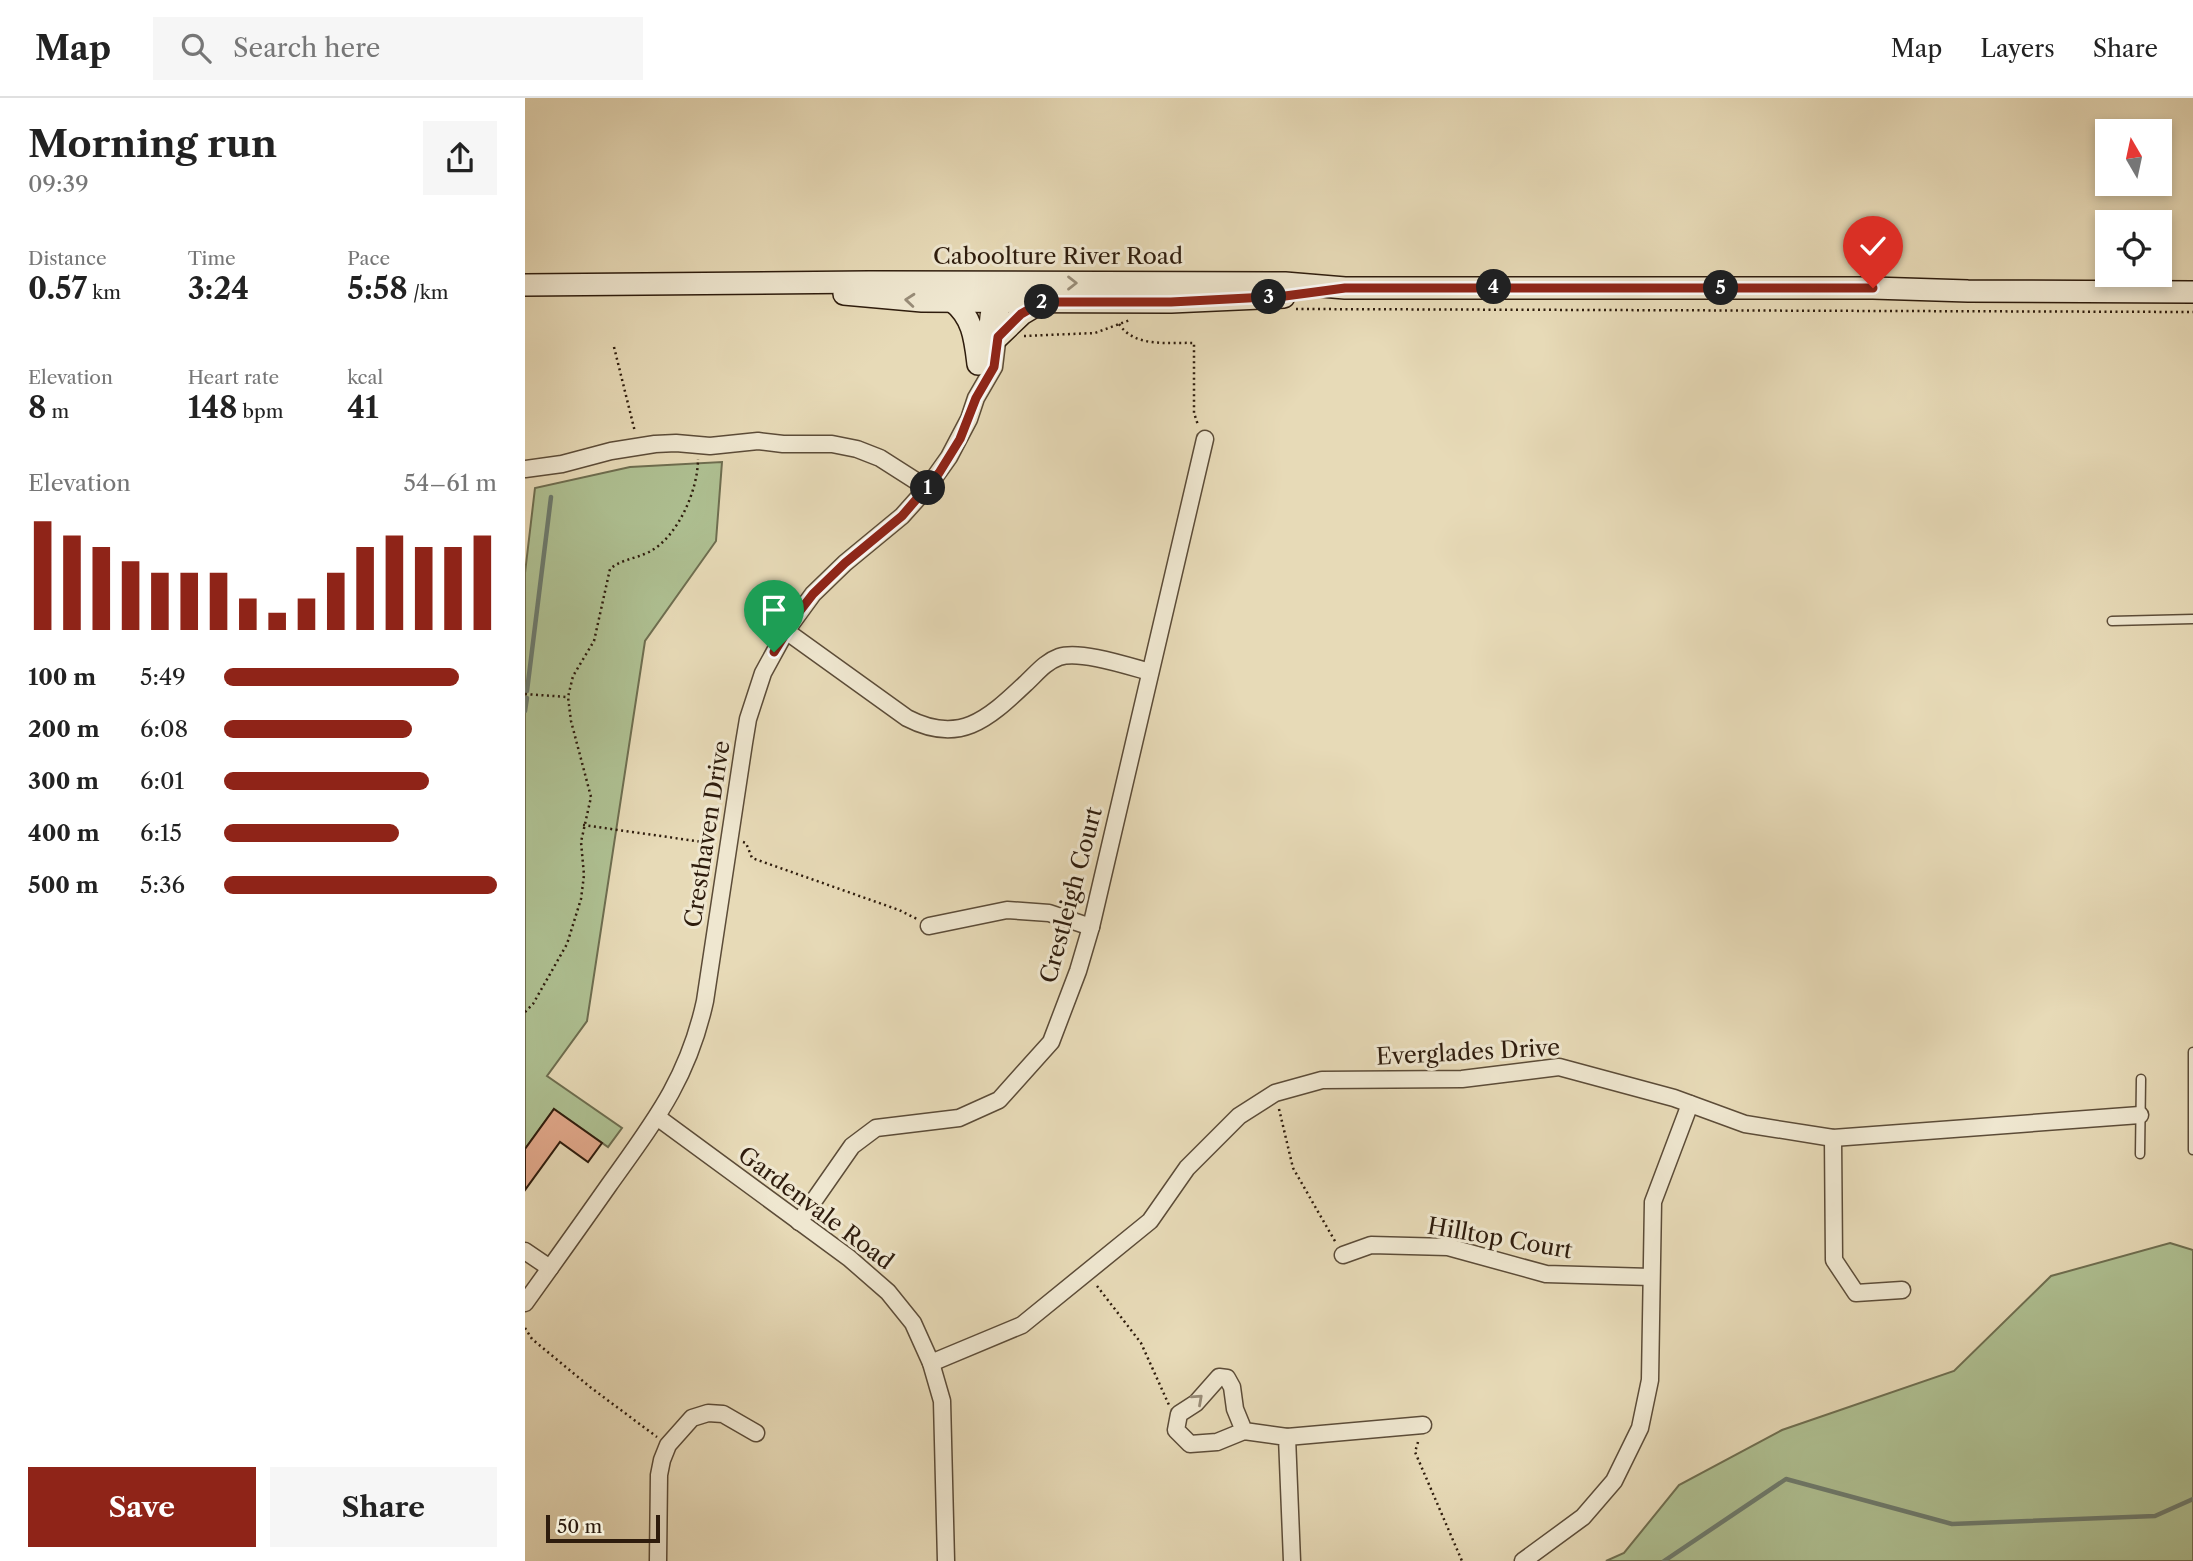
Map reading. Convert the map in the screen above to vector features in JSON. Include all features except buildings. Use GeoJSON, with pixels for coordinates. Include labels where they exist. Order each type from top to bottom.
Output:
{"type":"FeatureCollection","features":[{"type":"Feature","properties":{"kind":"main road","name":"Caboolture River Road"},"geometry":{"type":"LineString","coordinates":[[525,285],[771,285],[997,292],[1285,283],[1345,288],[1846,288],[2193,292]]}},
{"type":"Feature","properties":{"kind":"main road","name":"Caboolture River Road"},"geometry":{"type":"LineString","coordinates":[[771,285],[868,296],[952,301],[997,292],[1042,302],[1209,300],[1285,296],[1345,288]]}},
{"type":"Feature","properties":{"kind":"main road"},"geometry":{"type":"LineString","coordinates":[[952,301],[969,320],[978,364]]}},
{"type":"Feature","properties":{"kind":"main road"},"geometry":{"type":"LineString","coordinates":[[998,337],[1021,314],[1042,302]]}},
{"type":"Feature","properties":{"kind":"street","name":"Cresthaven Drive"},"geometry":{"type":"LineString","coordinates":[[525,1303],[657,1118],[685,1068],[700,1025],[748,719],[763,673],[799,612],[829,578],[902,516],[927,488],[960,439],[976,398],[994,367],[998,337],[997,292]]}},
{"type":"Feature","properties":{"kind":"street","name":"Cresthaven Drive"},"geometry":{"type":"LineString","coordinates":[[976,398],[978,364],[997,292]]}},
{"type":"Feature","properties":{"kind":"street","name":"Crestleigh Court"},"geometry":{"type":"LineString","coordinates":[[799,1222],[852,1146],[876,1128],[960,1118],[999,1100],[1051,1042],[1078,971],[1091,927],[1205,439]]}},
{"type":"Feature","properties":{"kind":"street"},"geometry":{"type":"LineString","coordinates":[[525,469],[655,444],[710,446],[758,441],[832,444],[880,458],[927,488]]}},
{"type":"Feature","properties":{"kind":"street"},"geometry":{"type":"LineString","coordinates":[[786,631],[907,718],[924,727],[944,731],[965,728],[984,719],[1045,665],[1060,657],[1070,655],[1150,672]]}},
{"type":"Feature","properties":{"kind":"street"},"geometry":{"type":"LineString","coordinates":[[929,926],[1007,910],[1049,913],[1091,927]]}},
{"type":"Feature","properties":{"kind":"street","name":"Everglades Drive"},"geometry":{"type":"LineString","coordinates":[[931,1363],[1022,1325],[1150,1221],[1187,1168],[1239,1116],[1275,1093],[1322,1080],[1462,1079],[1559,1067],[1690,1104],[1745,1124],[1833,1138],[2140,1115]]}},
{"type":"Feature","properties":{"kind":"street"},"geometry":{"type":"LineString","coordinates":[[1523,1561],[1583,1517],[1614,1481],[1640,1428],[1650,1380],[1653,1202],[1690,1104]]}},
{"type":"Feature","properties":{"kind":"street","name":"Gardenvale Road"},"geometry":{"type":"LineString","coordinates":[[657,1118],[849,1258],[888,1292],[913,1323],[931,1363],[943,1401],[946,1561]]}},
{"type":"Feature","properties":{"kind":"street"},"geometry":{"type":"LineString","coordinates":[[1833,1138],[1834,1260],[1856,1293],[1902,1290]]}},
{"type":"Feature","properties":{"kind":"street","name":"Hilltop Court"},"geometry":{"type":"LineString","coordinates":[[1343,1255],[1371,1245],[1448,1247],[1546,1274],[1651,1277]]}},
{"type":"Feature","properties":{"kind":"street"},"geometry":{"type":"LineString","coordinates":[[525,1251],[551,1268]]}},
{"type":"Feature","properties":{"kind":"street"},"geometry":{"type":"LineString","coordinates":[[1244,1431],[1227,1378],[1219,1377],[1196,1403],[1179,1414],[1177,1430],[1190,1444],[1217,1442],[1244,1431],[1287,1437],[1423,1425]]}},
{"type":"Feature","properties":{"kind":"street"},"geometry":{"type":"LineString","coordinates":[[658,1561],[659,1475],[661,1460],[668,1445],[692,1418],[708,1413],[723,1414],[756,1433]]}},
{"type":"Feature","properties":{"kind":"street"},"geometry":{"type":"LineString","coordinates":[[1287,1437],[1292,1561]]}},
{"type":"Feature","properties":{"kind":"lane"},"geometry":{"type":"LineString","coordinates":[[2112,621],[2193,619]]}},
{"type":"Feature","properties":{"kind":"lane"},"geometry":{"type":"LineString","coordinates":[[2193,1052],[2193,1150]]}},
{"type":"Feature","properties":{"kind":"lane"},"geometry":{"type":"LineString","coordinates":[[2140,1079],[2140,1154]]}},
{"type":"Feature","properties":{"kind":"path"},"geometry":{"type":"LineString","coordinates":[[1296,309],[2193,312]]}},
{"type":"Feature","properties":{"kind":"path"},"geometry":{"type":"LineString","coordinates":[[1025,336],[1095,333],[1136,318]]}},
{"type":"Feature","properties":{"kind":"path"},"geometry":{"type":"LineString","coordinates":[[1119,324],[1125,334],[1143,342],[1194,343],[1194,413],[1205,439]]}},
{"type":"Feature","properties":{"kind":"path"},"geometry":{"type":"LineString","coordinates":[[614,347],[635,432],[644,431]]}},
{"type":"Feature","properties":{"kind":"path"},"geometry":{"type":"LineString","coordinates":[[525,1012],[533,1004],[567,944],[583,887],[581,842],[591,797],[571,721],[568,697],[573,676],[594,641],[610,569],[627,558],[649,552],[666,539],[693,493],[698,459],[688,459]]}},
{"type":"Feature","properties":{"kind":"path"},"geometry":{"type":"LineString","coordinates":[[525,694],[568,697]]}},
{"type":"Feature","properties":{"kind":"path"},"geometry":{"type":"LineString","coordinates":[[583,825],[710,844]]}},
{"type":"Feature","properties":{"kind":"path"},"geometry":{"type":"LineString","coordinates":[[743,842],[746,843],[752,859],[899,909],[929,926]]}},
{"type":"Feature","properties":{"kind":"path"},"geometry":{"type":"LineString","coordinates":[[1275,1093],[1293,1168],[1343,1255]]}},
{"type":"Feature","properties":{"kind":"path"},"geometry":{"type":"LineString","coordinates":[[1087,1272],[1142,1343],[1167,1404],[1179,1414]]}},
{"type":"Feature","properties":{"kind":"path"},"geometry":{"type":"LineString","coordinates":[[525,1328],[531,1339],[668,1445]]}},
{"type":"Feature","properties":{"kind":"path"},"geometry":{"type":"LineString","coordinates":[[1423,1425],[1415,1452],[1462,1561]]}},
{"type":"Feature","properties":{"kind":"green space"},"geometry":{"type":"Polygon","coordinates":[[[722,462],[716,541],[645,641],[587,1021],[547,1076],[622,1128],[608,1147],[554,1109],[525,1149],[525,573],[535,488],[630,467],[722,462]]]}},
{"type":"Feature","properties":{"kind":"green space"},"geometry":{"type":"Polygon","coordinates":[[[2170,1243],[2193,1250],[2193,1561],[1606,1561],[1624,1553],[1679,1485],[1782,1430],[1954,1371],[2051,1276],[2170,1243]]]}},
{"type":"Feature","properties":{"kind":"waterway"},"geometry":{"type":"LineString","coordinates":[[527,691],[551,497]]}},
{"type":"Feature","properties":{"kind":"waterway"},"geometry":{"type":"LineString","coordinates":[[525,711],[527,698]]}},
{"type":"Feature","properties":{"kind":"waterway"},"geometry":{"type":"LineString","coordinates":[[1664,1561],[1786,1479],[1952,1524],[2155,1516],[2193,1499]]}},
{"type":"Feature","properties":{"kind":"route"},"geometry":{"type":"LineString","coordinates":[[774,652],[813,594],[845,563],[902,516],[927,488],[960,439],[976,398],[994,367],[998,337],[1021,314],[1042,302],[1171,302],[1390,287],[1873,288]]}}]}
